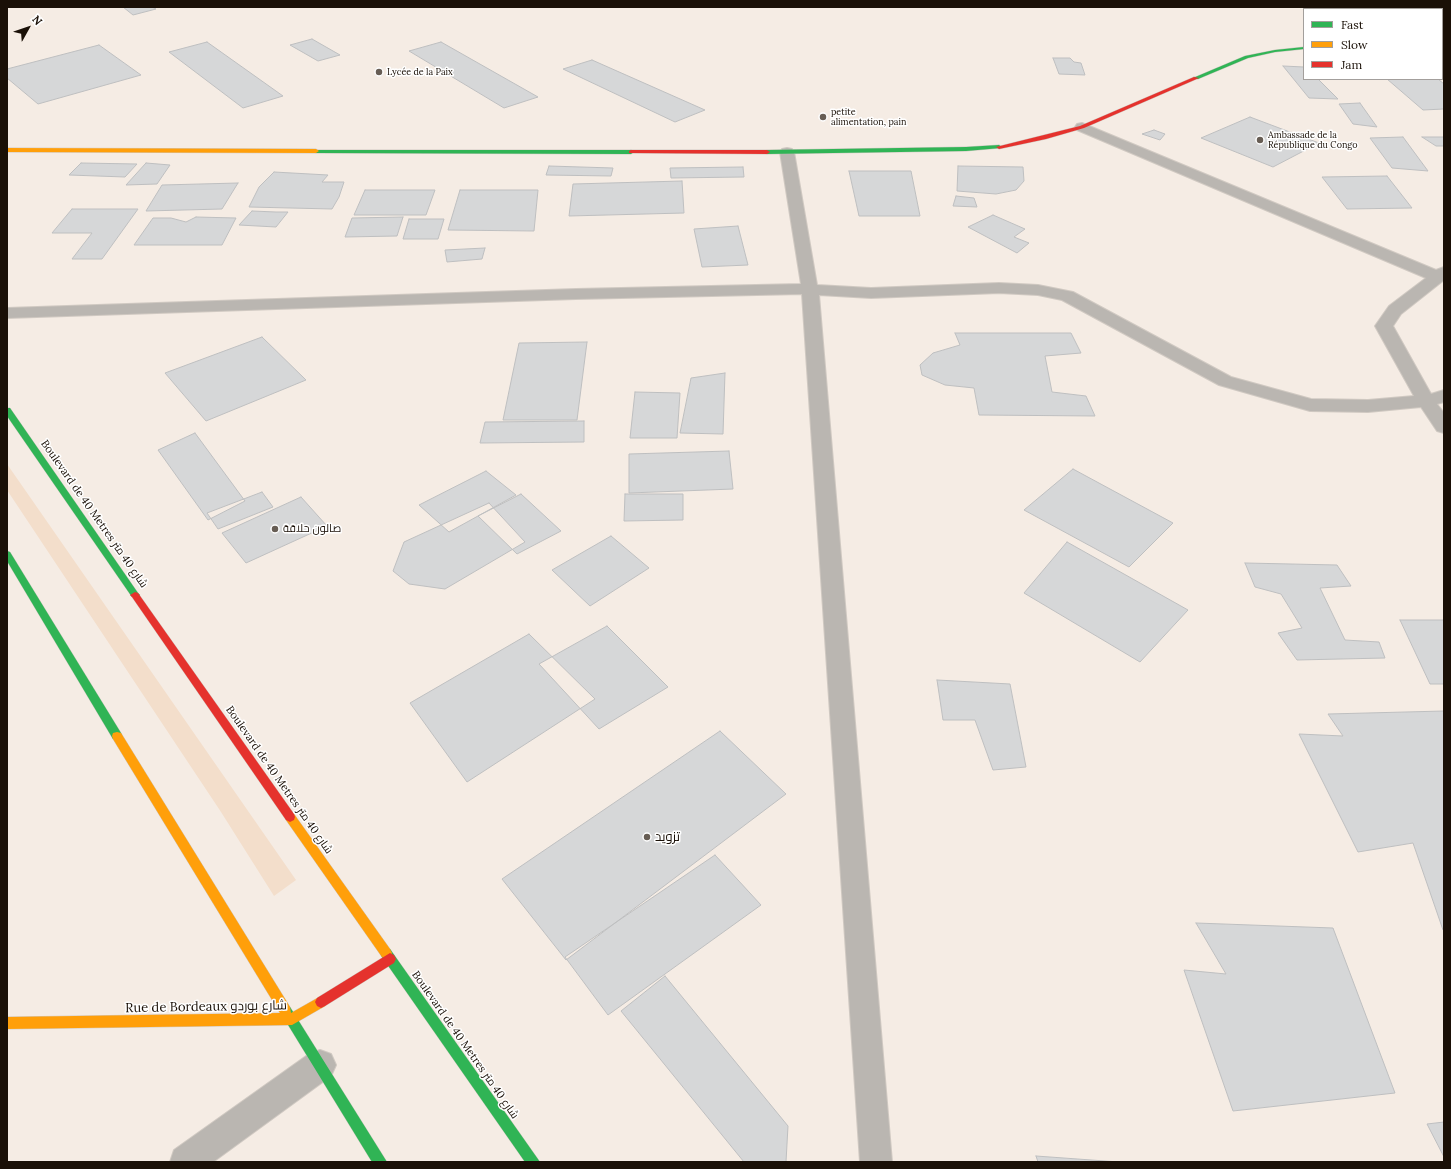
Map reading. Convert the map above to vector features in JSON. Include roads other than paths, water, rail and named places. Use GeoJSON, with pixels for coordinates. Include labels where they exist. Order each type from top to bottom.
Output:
{"type":"FeatureCollection","features":[{"type":"Feature","properties":{"kind":"street"},"geometry":{"type":"LineString","coordinates":[[7,150],[787,152],[966,149],[1006,146],[1046,137],[1082,126],[1248,57],[1275,51],[1303,48]]}},
{"type":"Feature","properties":{"kind":"street"},"geometry":{"type":"LineString","coordinates":[[1082,126],[1441,275]]}},
{"type":"Feature","properties":{"kind":"street"},"geometry":{"type":"LineString","coordinates":[[787,152],[810,289],[876,1162]]}},
{"type":"Feature","properties":{"kind":"street"},"geometry":{"type":"LineString","coordinates":[[1441,275],[1395,310],[1384,326],[1426,401],[1444,427]]}},
{"type":"Feature","properties":{"kind":"street"},"geometry":{"type":"LineString","coordinates":[[7,313],[568,294],[810,289],[871,293],[999,288],[1038,290],[1067,296],[1225,381],[1310,404],[1368,406],[1426,401],[1444,396]]}},
{"type":"Feature","properties":{"kind":"street","name":"Boulevard de 40 Metres شارع 40 متر"},"geometry":{"type":"LineString","coordinates":[[7,410],[533,1162]]}},
{"type":"Feature","properties":{"kind":"street"},"geometry":{"type":"LineString","coordinates":[[7,554],[221,906],[380,1162]]}},
{"type":"Feature","properties":{"kind":"street","name":"Rue de Bordeaux شارع بوردو"},"geometry":{"type":"LineString","coordinates":[[7,1023],[61,1021],[174,1022],[292,1019],[390,959]]}},
{"type":"Feature","properties":{"kind":"street"},"geometry":{"type":"LineString","coordinates":[[186,1162],[320,1065]]}},
{"type":"Feature","properties":{"kind":"place","name":"Lycée de la Paix"},"geometry":{"type":"Point","coordinates":[379,72]}},
{"type":"Feature","properties":{"kind":"place","name":"petite alimentation, pain"},"geometry":{"type":"Point","coordinates":[823,117]}},
{"type":"Feature","properties":{"kind":"place","name":"Ambassade de la République du Congo"},"geometry":{"type":"Point","coordinates":[1260,140]}},
{"type":"Feature","properties":{"kind":"place","name":"صالون حلاقة"},"geometry":{"type":"Point","coordinates":[275,529]}},
{"type":"Feature","properties":{"kind":"place","name":"تزويد"},"geometry":{"type":"Point","coordinates":[647,837]}}]}
